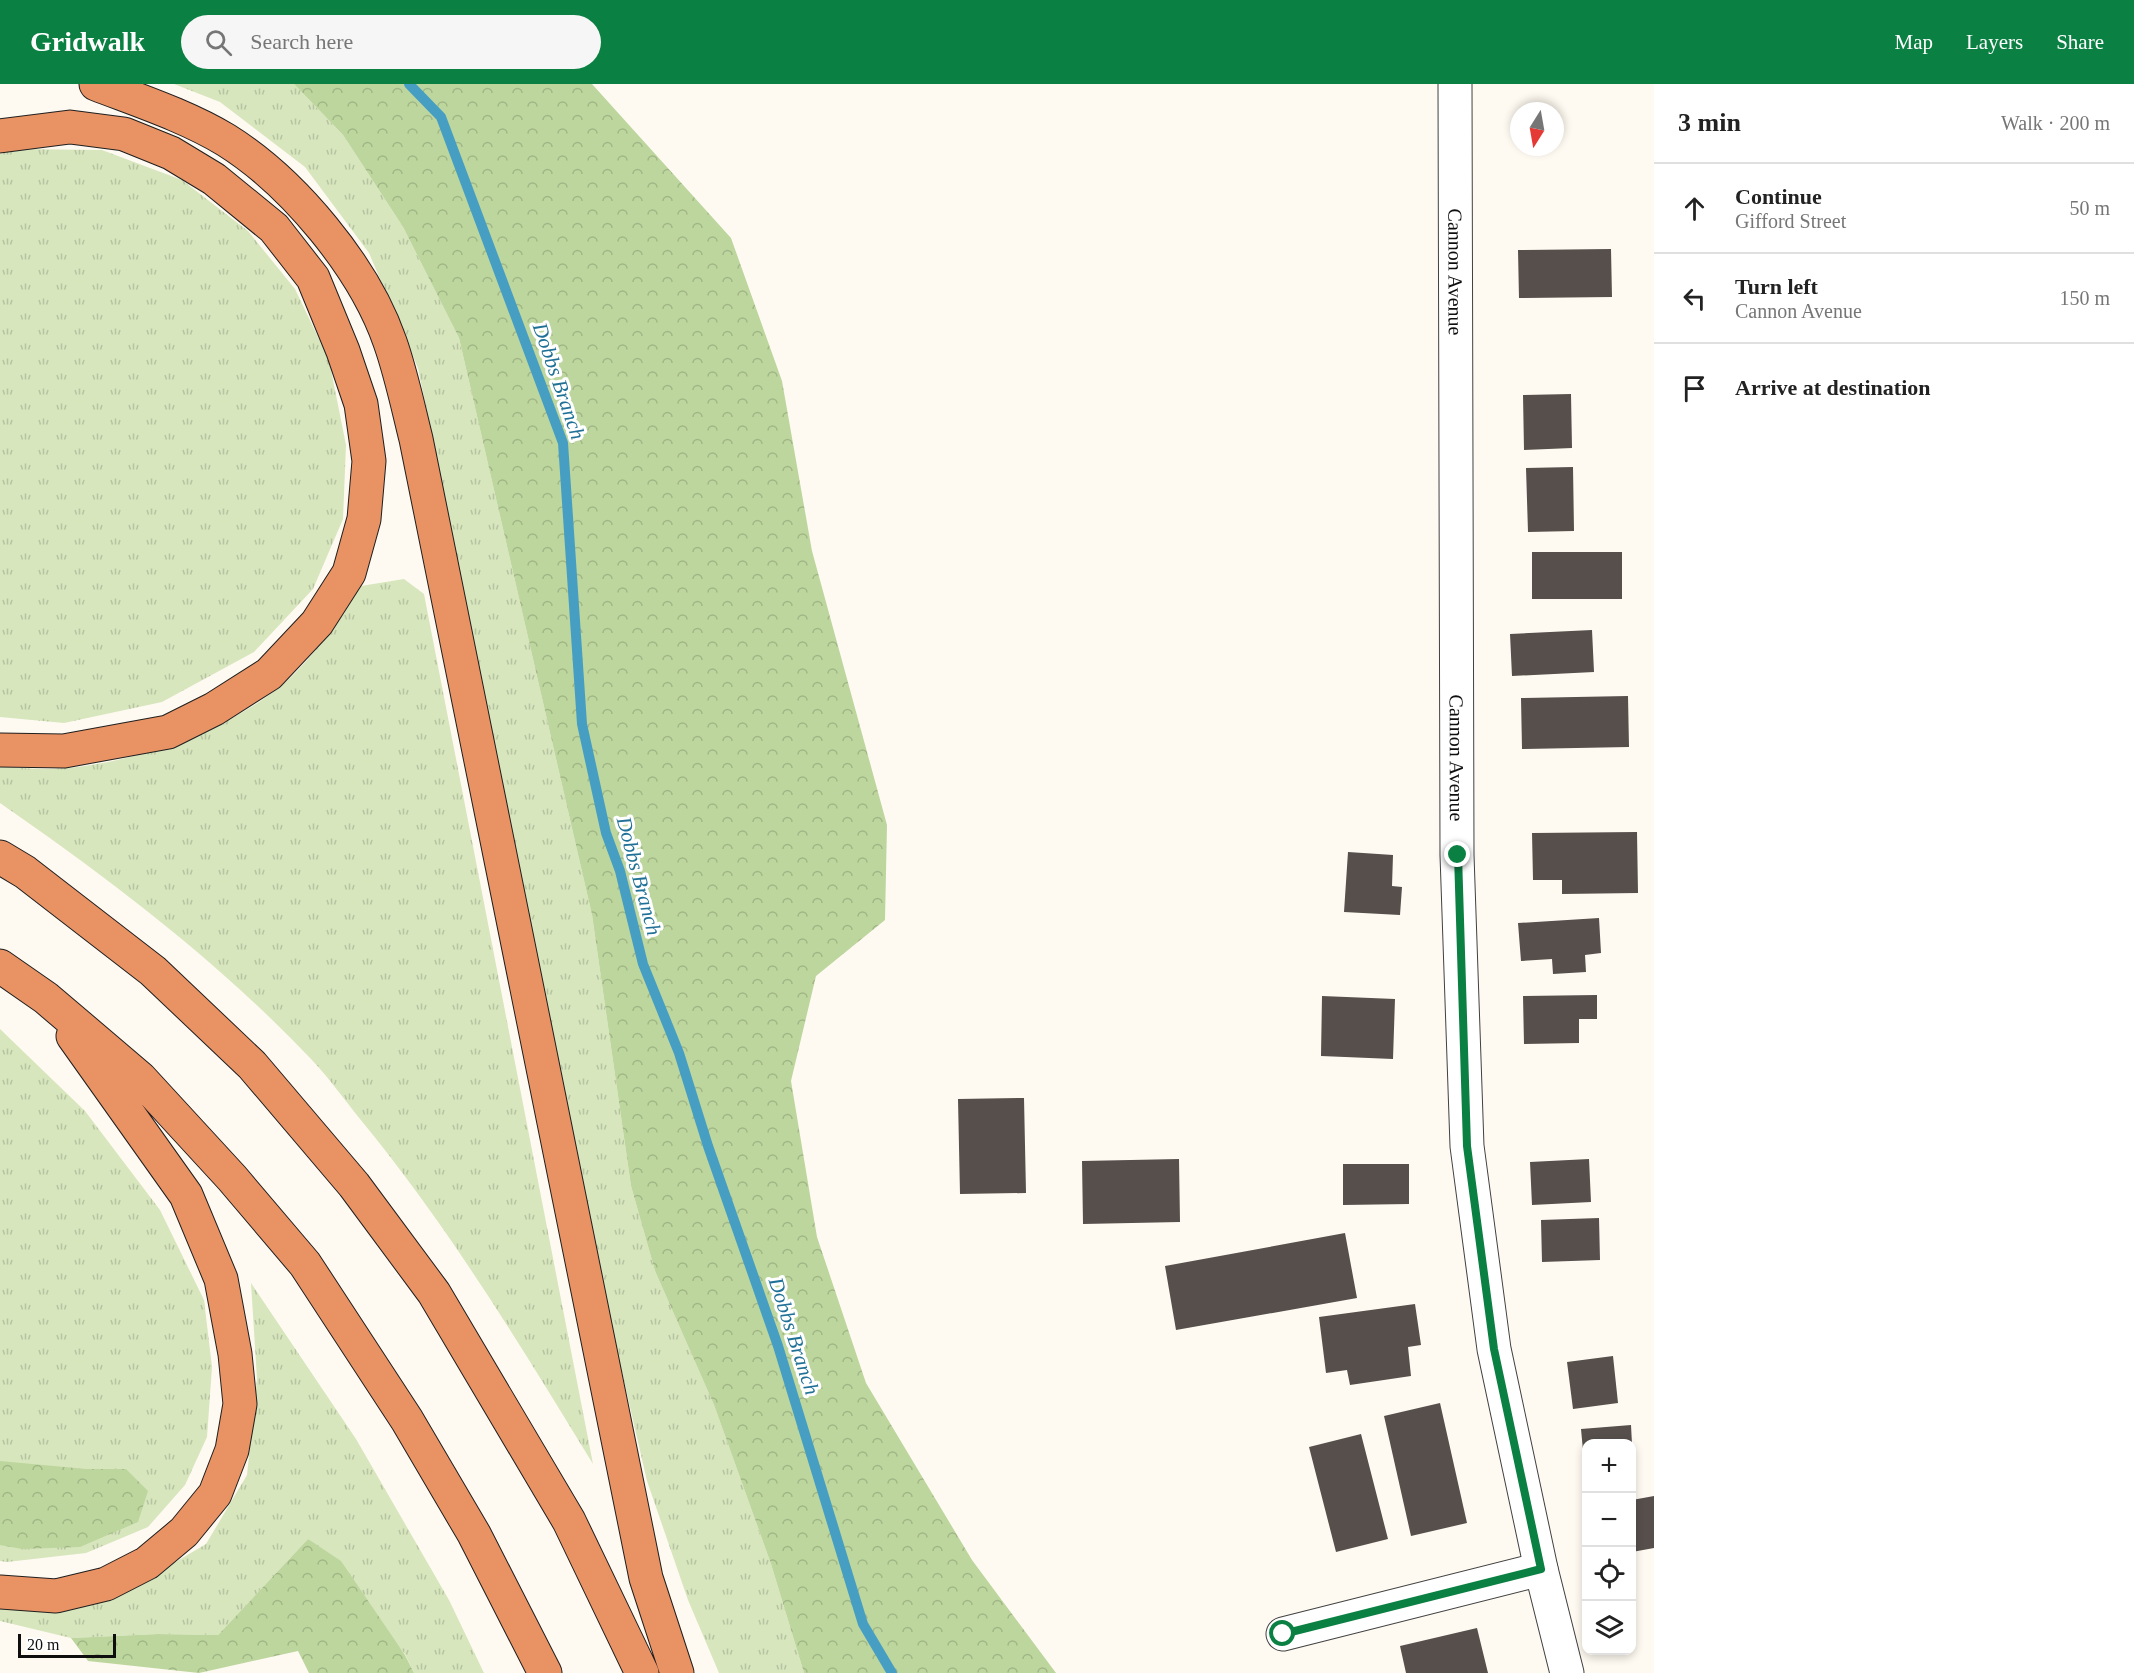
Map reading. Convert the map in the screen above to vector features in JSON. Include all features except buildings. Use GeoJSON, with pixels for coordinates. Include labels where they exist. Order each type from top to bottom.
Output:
{"type":"FeatureCollection","features":[{"type":"Feature","properties":{"kind":"highway"},"geometry":{"type":"LineString","coordinates":[[96,84],[174,114],[225,140],[271,171],[332,239],[366,287],[390,342],[416,439],[646,1578],[677,1673]]}},
{"type":"Feature","properties":{"kind":"highway"},"geometry":{"type":"LineString","coordinates":[[0,135],[70,128],[124,134],[171,153],[214,179],[274,228],[313,278],[318,288],[361,404],[369,461],[364,519],[349,573],[317,623],[269,674],[214,709],[168,732],[64,752],[0,750]]}},
{"type":"Feature","properties":{"kind":"highway"},"geometry":{"type":"LineString","coordinates":[[0,856],[25,872],[153,971],[252,1065],[354,1185],[446,1313],[568,1521],[642,1673]]}},
{"type":"Feature","properties":{"kind":"highway"},"geometry":{"type":"LineString","coordinates":[[0,966],[46,998],[140,1078],[232,1178],[305,1264],[407,1420],[474,1534],[545,1673]]}},
{"type":"Feature","properties":{"kind":"highway"},"geometry":{"type":"LineString","coordinates":[[0,1592],[57,1596],[106,1584],[147,1563],[184,1532],[215,1494],[232,1450],[240,1404],[236,1354],[221,1279],[186,1195],[46,998]]}},
{"type":"Feature","properties":{"kind":"street","name":"Cannon Avenue"},"geometry":{"type":"LineString","coordinates":[[1455,84],[1457,844],[1467,1146],[1494,1349],[1541,1569],[1567,1673]]}},
{"type":"Feature","properties":{"kind":"street"},"geometry":{"type":"LineString","coordinates":[[1283,1634],[1541,1569]]}},
{"type":"Feature","properties":{"kind":"green space"},"geometry":{"type":"Polygon","coordinates":[[[174,84],[294,84],[343,135],[403,227],[459,338],[592,915],[631,1186],[655,1271],[714,1405],[771,1564],[804,1673],[719,1673],[688,1600],[647,1481],[613,1333],[418,368],[369,253],[305,167],[220,102],[174,84]]]}},
{"type":"Feature","properties":{"kind":"green space"},"geometry":{"type":"Polygon","coordinates":[[[294,84],[592,84],[731,238],[782,381],[812,551],[887,825],[885,920],[816,976],[791,1081],[817,1237],[866,1383],[972,1560],[1056,1673],[804,1673],[771,1564],[714,1405],[655,1271],[631,1186],[592,915],[459,338],[403,227],[343,135],[294,84]]]}},
{"type":"Feature","properties":{"kind":"green space"},"geometry":{"type":"Polygon","coordinates":[[[17,149],[102,150],[182,180],[248,231],[295,289],[329,360],[346,445],[343,519],[313,589],[254,652],[162,702],[64,723],[0,717],[0,154],[17,149]]]}},
{"type":"Feature","properties":{"kind":"green space"},"geometry":{"type":"Polygon","coordinates":[[[404,579],[424,594],[593,1464],[454,1244],[393,1160],[318,1066],[239,988],[201,955],[123,892],[0,803],[0,766],[45,769],[109,762],[179,742],[244,711],[272,693],[295,673],[330,631],[361,586],[404,579]]]}},
{"type":"Feature","properties":{"kind":"green space"},"geometry":{"type":"Polygon","coordinates":[[[0,1029],[85,1111],[160,1210],[204,1300],[212,1367],[207,1437],[185,1485],[148,1527],[86,1553],[7,1562],[0,1561],[0,1029]]]}},
{"type":"Feature","properties":{"kind":"green space"},"geometry":{"type":"Polygon","coordinates":[[[251,1283],[356,1439],[449,1600],[484,1673],[414,1673],[405,1654],[308,1539],[218,1635],[158,1634],[71,1638],[0,1621],[0,1605],[118,1596],[206,1544],[247,1475],[257,1379],[251,1283]]]}},
{"type":"Feature","properties":{"kind":"green space"},"geometry":{"type":"Polygon","coordinates":[[[0,1461],[86,1469],[126,1469],[148,1491],[138,1522],[80,1547],[22,1549],[0,1545],[0,1461]]]}},
{"type":"Feature","properties":{"kind":"green space"},"geometry":{"type":"Polygon","coordinates":[[[308,1539],[341,1561],[405,1655],[414,1673],[309,1673],[298,1651],[199,1673],[88,1661],[71,1638],[158,1634],[218,1635],[308,1539]]]}},
{"type":"Feature","properties":{"kind":"waterway","name":"Dobbs Branch"},"geometry":{"type":"LineString","coordinates":[[409,84],[441,117],[563,443],[582,724],[606,833],[620,871],[643,964],[679,1053],[708,1146],[778,1346],[863,1624],[892,1673]]}},
{"type":"Feature","properties":{"kind":"route"},"geometry":{"type":"LineString","coordinates":[[1283,1634],[1541,1569],[1494,1349],[1467,1146],[1458,855]]}}]}
